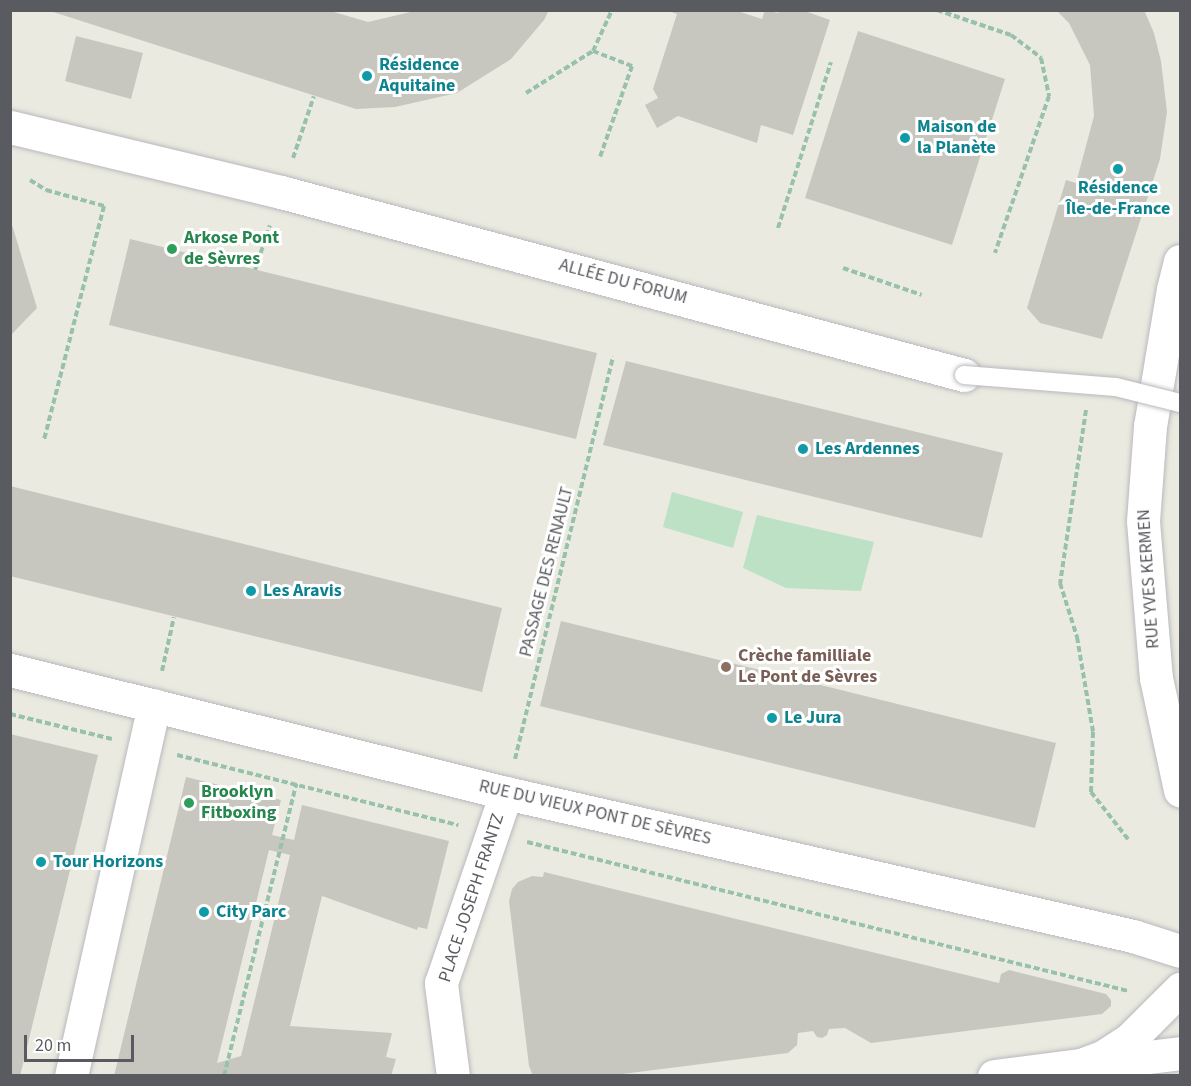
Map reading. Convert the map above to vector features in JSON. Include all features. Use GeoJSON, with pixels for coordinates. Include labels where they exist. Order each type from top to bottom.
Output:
{"type":"FeatureCollection","features":[{"type":"Feature","properties":{"kind":"street","name":"ALLÉE DU FORUM"},"geometry":{"type":"LineString","coordinates":[[10,127],[281,192],[964,375]]}},
{"type":"Feature","properties":{"kind":"street","name":"RUE YVES KERMEN"},"geometry":{"type":"LineString","coordinates":[[1180,261],[1173,289],[1150,426],[1143,521],[1156,678],[1180,790]]}},
{"type":"Feature","properties":{"kind":"street","name":"RUE DU VIEUX PONT DE SÈVRES"},"geometry":{"type":"LineString","coordinates":[[10,670],[157,692],[307,743],[506,793],[1134,936],[1180,951]]}},
{"type":"Feature","properties":{"kind":"street"},"geometry":{"type":"LineString","coordinates":[[71,1076],[157,692]]}},
{"type":"Feature","properties":{"kind":"street","name":"PLACE JOSEPH FRANTZ"},"geometry":{"type":"LineString","coordinates":[[453,1076],[441,983],[494,834],[506,793]]}},
{"type":"Feature","properties":{"kind":"street"},"geometry":{"type":"LineString","coordinates":[[1082,1065],[1104,1056],[1130,1039],[1174,995]]}},
{"type":"Feature","properties":{"kind":"street"},"geometry":{"type":"LineString","coordinates":[[994,1076],[1180,1053]]}},
{"type":"Feature","properties":{"kind":"lane"},"geometry":{"type":"LineString","coordinates":[[964,375],[1116,387],[1180,403]]}},
{"type":"Feature","properties":{"kind":"path"},"geometry":{"type":"LineString","coordinates":[[526,93],[593,51],[612,10]]}},
{"type":"Feature","properties":{"kind":"path"},"geometry":{"type":"LineString","coordinates":[[937,10],[1011,35],[1041,58],[1049,96],[995,253]]}},
{"type":"Feature","properties":{"kind":"path"},"geometry":{"type":"LineString","coordinates":[[593,51],[632,66],[600,157]]}},
{"type":"Feature","properties":{"kind":"path"},"geometry":{"type":"LineString","coordinates":[[778,228],[831,62]]}},
{"type":"Feature","properties":{"kind":"path"},"geometry":{"type":"LineString","coordinates":[[30,180],[46,190],[104,206],[44,440]]}},
{"type":"Feature","properties":{"kind":"path"},"geometry":{"type":"LineString","coordinates":[[843,268],[922,295]]}},
{"type":"Feature","properties":{"kind":"path","name":"PASSAGE DES RENAULT"},"geometry":{"type":"LineString","coordinates":[[506,793],[613,357]]}},
{"type":"Feature","properties":{"kind":"path"},"geometry":{"type":"LineString","coordinates":[[1089,386],[1060,583],[1077,637],[1093,732],[1091,792],[1128,839]]}},
{"type":"Feature","properties":{"kind":"path"},"geometry":{"type":"LineString","coordinates":[[157,692],[174,617]]}},
{"type":"Feature","properties":{"kind":"path"},"geometry":{"type":"LineString","coordinates":[[10,714],[494,834],[1174,995]]}},
{"type":"Feature","properties":{"kind":"path"},"geometry":{"type":"LineString","coordinates":[[225,1076],[307,743]]}},
{"type":"Feature","properties":{"kind":"green space"},"geometry":{"type":"Polygon","coordinates":[[[672,492],[743,512],[733,548],[663,527],[672,492]]]}},
{"type":"Feature","properties":{"kind":"green space"},"geometry":{"type":"Polygon","coordinates":[[[757,515],[874,542],[861,591],[786,588],[743,568],[757,515]]]}},
{"type":"Feature","properties":{"kind":"building","name":"Résidence Aquitaine"},"geometry":{"type":"Polygon","coordinates":[[[47,10],[327,10],[368,22],[419,10],[549,10],[544,20],[511,59],[457,93],[395,107],[356,109],[47,10]]]}},
{"type":"Feature","properties":{"kind":"building"},"geometry":{"type":"Polygon","coordinates":[[[666,10],[734,10],[762,19],[765,10],[778,13],[779,10],[802,10],[830,20],[793,135],[761,125],[757,143],[678,116],[657,128],[645,105],[658,98],[653,89],[677,14],[666,10]]]}},
{"type":"Feature","properties":{"kind":"building","name":"Résidence Île-de-France"},"geometry":{"type":"Polygon","coordinates":[[[1056,10],[1144,10],[1154,33],[1161,61],[1167,112],[1160,159],[1102,339],[1040,323],[1027,308],[1066,180],[1076,183],[1094,116],[1090,65],[1069,23],[1056,10]]]}},
{"type":"Feature","properties":{"kind":"building","name":"Maison de la Planète"},"geometry":{"type":"Polygon","coordinates":[[[858,31],[1005,79],[952,245],[805,198],[858,31]]]}},
{"type":"Feature","properties":{"kind":"building"},"geometry":{"type":"Polygon","coordinates":[[[76,36],[143,53],[131,99],[65,81],[76,36]]]}},
{"type":"Feature","properties":{"kind":"building"},"geometry":{"type":"Polygon","coordinates":[[[10,218],[37,308],[10,336],[10,218]]]}},
{"type":"Feature","properties":{"kind":"building"},"geometry":{"type":"Polygon","coordinates":[[[130,239],[597,353],[576,439],[109,325],[130,239]]]}},
{"type":"Feature","properties":{"kind":"building","name":"Les Ardennes"},"geometry":{"type":"Polygon","coordinates":[[[626,361],[1003,453],[982,538],[603,445],[626,361]]]}},
{"type":"Feature","properties":{"kind":"building","name":"Les Aravis"},"geometry":{"type":"Polygon","coordinates":[[[10,486],[502,608],[482,692],[10,576],[10,486]]]}},
{"type":"Feature","properties":{"kind":"building","name":"Le Jura"},"geometry":{"type":"Polygon","coordinates":[[[561,621],[1056,743],[1035,828],[540,706],[561,621]]]}},
{"type":"Feature","properties":{"kind":"building","name":"Tour Horizons"},"geometry":{"type":"Polygon","coordinates":[[[10,734],[98,755],[20,1076],[10,1076],[10,734]]]}},
{"type":"Feature","properties":{"kind":"building","name":"City Parc"},"geometry":{"type":"Polygon","coordinates":[[[186,777],[281,800],[272,835],[294,840],[302,805],[449,841],[427,929],[418,927],[417,930],[322,896],[290,1026],[392,1033],[386,1057],[396,1059],[391,1076],[114,1076],[186,777]],[[269,850],[217,1063],[241,1056],[290,855],[269,850]]]}},
{"type":"Feature","properties":{"kind":"building"},"geometry":{"type":"Polygon","coordinates":[[[544,872],[999,983],[1001,974],[1009,970],[1106,994],[1111,1000],[1111,1006],[1102,1014],[871,1043],[845,1028],[829,1029],[827,1035],[822,1038],[817,1037],[813,1031],[798,1033],[797,1045],[788,1053],[607,1076],[533,1076],[529,1066],[509,901],[512,889],[518,882],[532,876],[543,877],[544,872]]]}},
{"type":"Feature","properties":{"kind":"place","name":"Résidence Aquitaine"},"geometry":{"type":"Point","coordinates":[367,76]}},
{"type":"Feature","properties":{"kind":"place","name":"Maison de la Planète"},"geometry":{"type":"Point","coordinates":[905,138]}},
{"type":"Feature","properties":{"kind":"place","name":"Résidence Île-de-France"},"geometry":{"type":"Point","coordinates":[1118,169]}},
{"type":"Feature","properties":{"kind":"place","name":"Arkose Pont de Sèvres"},"geometry":{"type":"Point","coordinates":[172,249]}},
{"type":"Feature","properties":{"kind":"place","name":"Les Ardennes"},"geometry":{"type":"Point","coordinates":[803,449]}},
{"type":"Feature","properties":{"kind":"place","name":"Les Aravis"},"geometry":{"type":"Point","coordinates":[251,591]}},
{"type":"Feature","properties":{"kind":"place","name":"Crèche familliale Le Pont de Sèvres"},"geometry":{"type":"Point","coordinates":[726,667]}},
{"type":"Feature","properties":{"kind":"place","name":"Le Jura"},"geometry":{"type":"Point","coordinates":[772,718]}},
{"type":"Feature","properties":{"kind":"place","name":"Brooklyn Fitboxing"},"geometry":{"type":"Point","coordinates":[189,803]}},
{"type":"Feature","properties":{"kind":"place","name":"Tour Horizons"},"geometry":{"type":"Point","coordinates":[41,862]}},
{"type":"Feature","properties":{"kind":"place","name":"City Parc"},"geometry":{"type":"Point","coordinates":[204,912]}}]}
